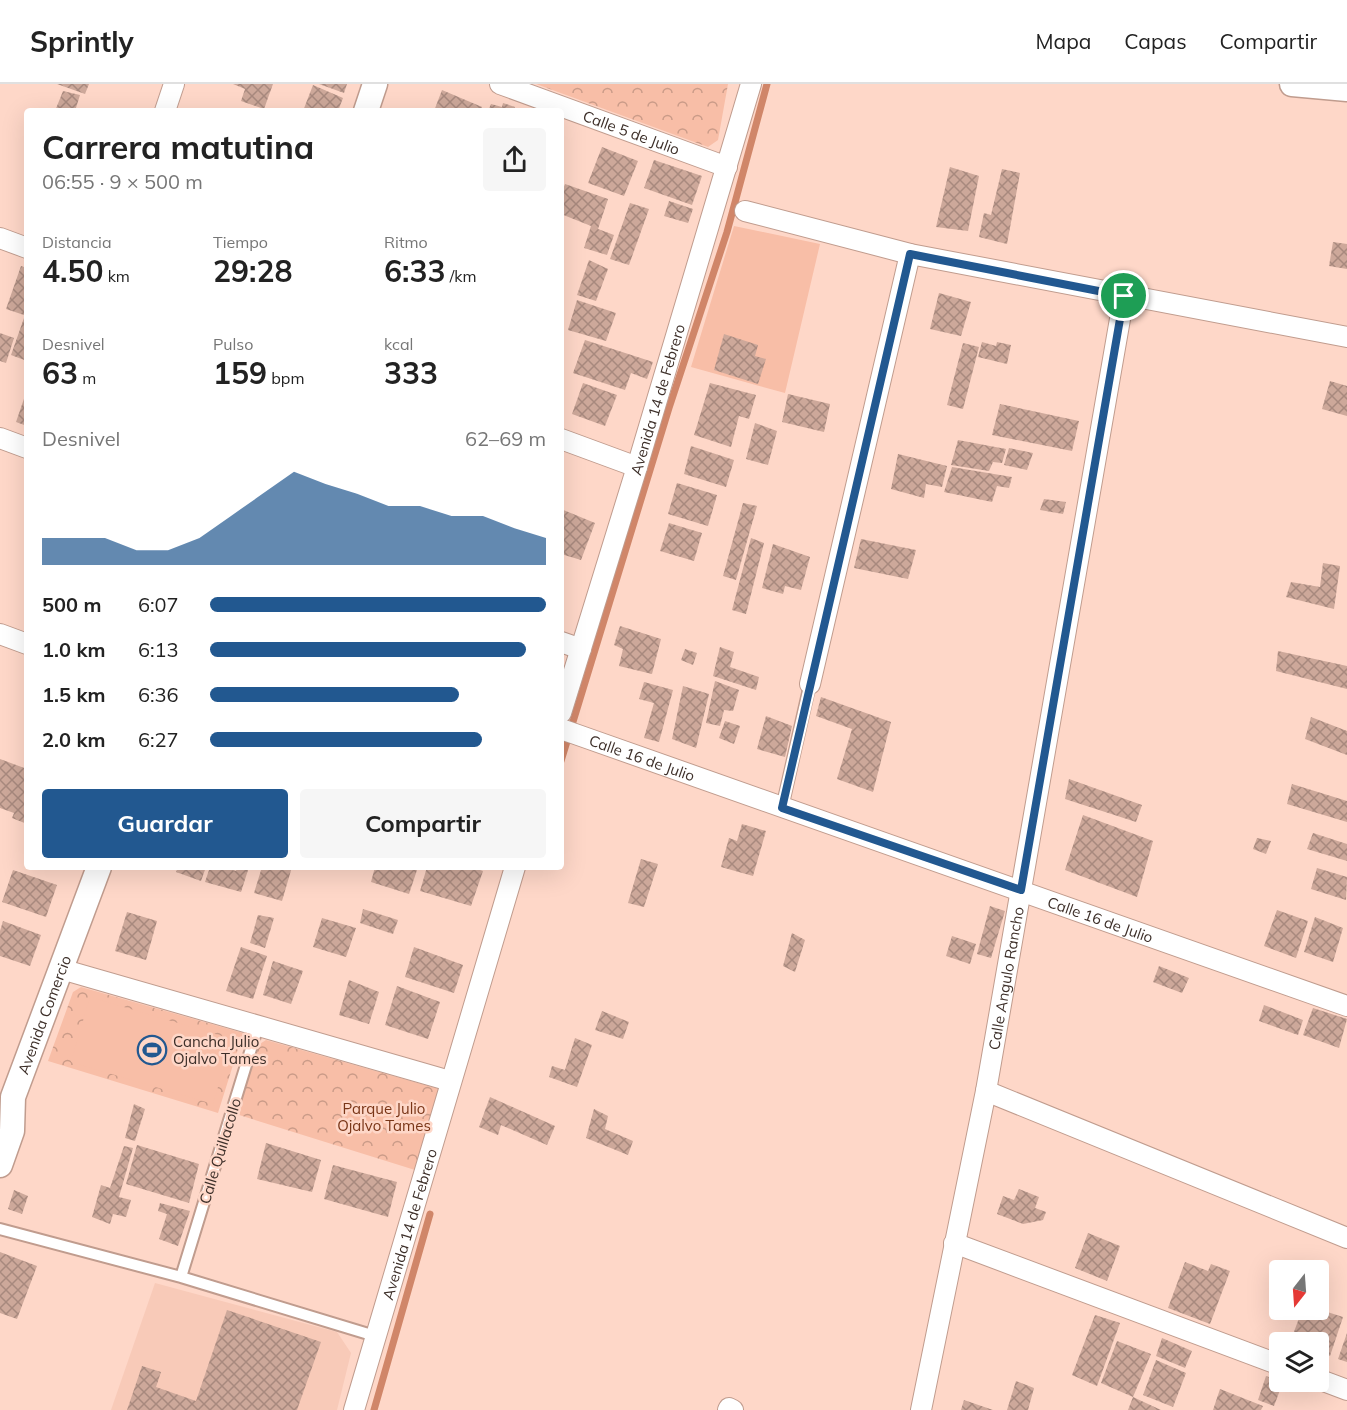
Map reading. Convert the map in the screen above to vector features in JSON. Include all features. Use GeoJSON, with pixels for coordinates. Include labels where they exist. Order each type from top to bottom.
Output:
{"type":"FeatureCollection","features":[{"type":"Feature","properties":{"kind":"street"},"geometry":{"type":"LineString","coordinates":[[166,108],[174,84]]}},
{"type":"Feature","properties":{"kind":"street"},"geometry":{"type":"LineString","coordinates":[[367,108],[375,84]]}},
{"type":"Feature","properties":{"kind":"street","name":"Calle 5 de Julio"},"geometry":{"type":"LineString","coordinates":[[500,84],[545,108]]}},
{"type":"Feature","properties":{"kind":"street","name":"Avenida 14 de Febrero"},"geometry":{"type":"LineString","coordinates":[[564,716],[581,649],[751,84]]}},
{"type":"Feature","properties":{"kind":"street"},"geometry":{"type":"LineString","coordinates":[[1292,84],[1347,89]]}},
{"type":"Feature","properties":{"kind":"street","name":"Calle 5 de Julio"},"geometry":{"type":"LineString","coordinates":[[564,118],[727,167]]}},
{"type":"Feature","properties":{"kind":"street"},"geometry":{"type":"LineString","coordinates":[[744,211],[910,254],[1347,337]]}},
{"type":"Feature","properties":{"kind":"street"},"geometry":{"type":"LineString","coordinates":[[0,238],[24,247]]}},
{"type":"Feature","properties":{"kind":"street"},"geometry":{"type":"LineString","coordinates":[[810,684],[910,254]]}},
{"type":"Feature","properties":{"kind":"street","name":"Calle Angulo Rancho"},"geometry":{"type":"LineString","coordinates":[[921,1410],[986,1091],[1124,296]]}},
{"type":"Feature","properties":{"kind":"street"},"geometry":{"type":"LineString","coordinates":[[0,438],[24,447]]}},
{"type":"Feature","properties":{"kind":"street"},"geometry":{"type":"LineString","coordinates":[[564,440],[637,467]]}},
{"type":"Feature","properties":{"kind":"street"},"geometry":{"type":"LineString","coordinates":[[0,634],[24,643]]}},
{"type":"Feature","properties":{"kind":"street"},"geometry":{"type":"LineString","coordinates":[[564,643],[581,649]]}},
{"type":"Feature","properties":{"kind":"street","name":"Calle 16 de Julio"},"geometry":{"type":"LineString","coordinates":[[564,725],[582,737],[1347,1005]]}},
{"type":"Feature","properties":{"kind":"street","name":"Avenida Comercio"},"geometry":{"type":"LineString","coordinates":[[0,1165],[12,1131],[6,1095],[61,969],[98,870]]}},
{"type":"Feature","properties":{"kind":"street","name":"Avenida 14 de Febrero"},"geometry":{"type":"LineString","coordinates":[[354,1410],[513,870]]}},
{"type":"Feature","properties":{"kind":"street"},"geometry":{"type":"LineString","coordinates":[[61,969],[450,1081]]}},
{"type":"Feature","properties":{"kind":"street"},"geometry":{"type":"LineString","coordinates":[[986,1091],[1347,1239]]}},
{"type":"Feature","properties":{"kind":"street"},"geometry":{"type":"LineString","coordinates":[[954,1243],[1269,1361]]}},
{"type":"Feature","properties":{"kind":"street"},"geometry":{"type":"LineString","coordinates":[[1329,1383],[1347,1390]]}},
{"type":"Feature","properties":{"kind":"lane"},"geometry":{"type":"LineString","coordinates":[[782,808],[810,684]]}},
{"type":"Feature","properties":{"kind":"lane","name":"Calle Quillacollo"},"geometry":{"type":"LineString","coordinates":[[181,1277],[258,1026]]}},
{"type":"Feature","properties":{"kind":"lane"},"geometry":{"type":"LineString","coordinates":[[0,1229],[181,1277],[375,1336]]}},
{"type":"Feature","properties":{"kind":"shaded area"},"geometry":{"type":"Polygon","coordinates":[[[155,1283],[337,1332],[351,1353],[337,1410],[111,1410],[155,1283]]]}},
{"type":"Feature","properties":{"kind":"green space"},"geometry":{"type":"Polygon","coordinates":[[[536,84],[728,84],[718,140],[708,147],[536,84]]]}},
{"type":"Feature","properties":{"kind":"green space"},"geometry":{"type":"Polygon","coordinates":[[[734,226],[820,244],[785,393],[691,367],[734,226]]]}},
{"type":"Feature","properties":{"kind":"green space","name":"Cancha Julio Ojalvo Tames"},"geometry":{"type":"Polygon","coordinates":[[[81,987],[243,1033],[218,1113],[48,1061],[73,992],[81,987]]]}},
{"type":"Feature","properties":{"kind":"green space","name":"Cancha Julio Ojalvo Tames"},"geometry":{"type":"Polygon","coordinates":[[[90,997],[232,1039],[213,1104],[71,1062],[90,997]]]}},
{"type":"Feature","properties":{"kind":"green space","name":"Parque Julio Ojalvo Tames"},"geometry":{"type":"Polygon","coordinates":[[[266,1040],[439,1089],[415,1170],[236,1114],[255,1047],[266,1040]]]}},
{"type":"Feature","properties":{"kind":"building"},"geometry":{"type":"Polygon","coordinates":[[[57,84],[89,84],[85,94],[57,84]]]}},
{"type":"Feature","properties":{"kind":"building"},"geometry":{"type":"Polygon","coordinates":[[[233,84],[273,84],[264,108],[241,101],[245,89],[233,84]]]}},
{"type":"Feature","properties":{"kind":"building"},"geometry":{"type":"Polygon","coordinates":[[[319,84],[347,84],[344,93],[319,84]]]}},
{"type":"Feature","properties":{"kind":"building"},"geometry":{"type":"Polygon","coordinates":[[[313,85],[343,98],[339,108],[304,108],[313,85]]]}},
{"type":"Feature","properties":{"kind":"building"},"geometry":{"type":"Polygon","coordinates":[[[442,90],[482,107],[482,108],[435,108],[442,90]]]}},
{"type":"Feature","properties":{"kind":"building"},"geometry":{"type":"Polygon","coordinates":[[[63,91],[80,95],[76,108],[56,108],[63,91]]]}},
{"type":"Feature","properties":{"kind":"building"},"geometry":{"type":"Polygon","coordinates":[[[503,103],[515,107],[489,108],[491,104],[502,107],[503,103]]]}},
{"type":"Feature","properties":{"kind":"building"},"geometry":{"type":"Polygon","coordinates":[[[602,147],[638,161],[624,196],[588,183],[602,147]]]}},
{"type":"Feature","properties":{"kind":"building"},"geometry":{"type":"Polygon","coordinates":[[[654,160],[702,176],[692,205],[644,188],[654,160]]]}},
{"type":"Feature","properties":{"kind":"building"},"geometry":{"type":"Polygon","coordinates":[[[950,167],[979,176],[968,231],[936,227],[950,167]]]}},
{"type":"Feature","properties":{"kind":"building"},"geometry":{"type":"Polygon","coordinates":[[[1002,169],[1020,173],[1007,244],[979,237],[984,213],[991,215],[1002,169]]]}},
{"type":"Feature","properties":{"kind":"building"},"geometry":{"type":"Polygon","coordinates":[[[565,184],[608,199],[598,229],[614,235],[607,255],[584,248],[591,226],[564,215],[565,184]]]}},
{"type":"Feature","properties":{"kind":"building"},"geometry":{"type":"Polygon","coordinates":[[[669,201],[693,209],[688,223],[664,216],[669,201]]]}},
{"type":"Feature","properties":{"kind":"building"},"geometry":{"type":"Polygon","coordinates":[[[630,203],[649,209],[629,265],[610,259],[630,203]]]}},
{"type":"Feature","properties":{"kind":"building"},"geometry":{"type":"Polygon","coordinates":[[[1333,242],[1347,244],[1347,269],[1329,266],[1333,242]]]}},
{"type":"Feature","properties":{"kind":"building"},"geometry":{"type":"Polygon","coordinates":[[[589,260],[608,269],[596,301],[577,295],[589,260]]]}},
{"type":"Feature","properties":{"kind":"building"},"geometry":{"type":"Polygon","coordinates":[[[21,266],[24,267],[24,315],[6,309],[21,266]]]}},
{"type":"Feature","properties":{"kind":"building"},"geometry":{"type":"Polygon","coordinates":[[[939,293],[971,302],[961,336],[930,329],[939,293]]]}},
{"type":"Feature","properties":{"kind":"building"},"geometry":{"type":"Polygon","coordinates":[[[577,300],[616,313],[606,341],[568,330],[577,300]]]}},
{"type":"Feature","properties":{"kind":"building"},"geometry":{"type":"Polygon","coordinates":[[[24,318],[24,360],[11,355],[24,318]]]}},
{"type":"Feature","properties":{"kind":"building"},"geometry":{"type":"Polygon","coordinates":[[[0,333],[14,338],[6,363],[0,361],[0,333]]]}},
{"type":"Feature","properties":{"kind":"building"},"geometry":{"type":"Polygon","coordinates":[[[724,334],[758,345],[755,356],[766,359],[758,384],[714,370],[724,334]]]}},
{"type":"Feature","properties":{"kind":"building"},"geometry":{"type":"Polygon","coordinates":[[[585,340],[653,362],[647,379],[631,373],[625,390],[573,373],[585,340]]]}},
{"type":"Feature","properties":{"kind":"building"},"geometry":{"type":"Polygon","coordinates":[[[982,342],[996,346],[997,342],[1011,345],[1007,364],[978,357],[982,342]]]}},
{"type":"Feature","properties":{"kind":"building"},"geometry":{"type":"Polygon","coordinates":[[[963,343],[979,347],[963,409],[947,405],[963,343]]]}},
{"type":"Feature","properties":{"kind":"building"},"geometry":{"type":"Polygon","coordinates":[[[1330,381],[1347,386],[1347,416],[1322,409],[1330,381]]]}},
{"type":"Feature","properties":{"kind":"building"},"geometry":{"type":"Polygon","coordinates":[[[583,383],[617,395],[605,426],[572,414],[583,383]]]}},
{"type":"Feature","properties":{"kind":"building"},"geometry":{"type":"Polygon","coordinates":[[[710,383],[756,395],[749,419],[739,416],[731,447],[694,435],[710,383]]]}},
{"type":"Feature","properties":{"kind":"building"},"geometry":{"type":"Polygon","coordinates":[[[788,394],[830,404],[824,432],[782,422],[788,394]]]}},
{"type":"Feature","properties":{"kind":"building"},"geometry":{"type":"Polygon","coordinates":[[[24,399],[24,425],[16,422],[24,399]]]}},
{"type":"Feature","properties":{"kind":"building"},"geometry":{"type":"Polygon","coordinates":[[[1000,404],[1079,421],[1072,451],[992,435],[1000,404]]]}},
{"type":"Feature","properties":{"kind":"building"},"geometry":{"type":"Polygon","coordinates":[[[755,423],[777,431],[768,465],[746,459],[755,423]]]}},
{"type":"Feature","properties":{"kind":"building"},"geometry":{"type":"Polygon","coordinates":[[[958,440],[1006,449],[1002,463],[993,462],[989,471],[951,465],[958,440]]]}},
{"type":"Feature","properties":{"kind":"building"},"geometry":{"type":"Polygon","coordinates":[[[691,446],[734,460],[726,487],[684,474],[691,446]]]}},
{"type":"Feature","properties":{"kind":"building"},"geometry":{"type":"Polygon","coordinates":[[[1009,448],[1033,453],[1027,470],[1004,465],[1009,448]]]}},
{"type":"Feature","properties":{"kind":"building"},"geometry":{"type":"Polygon","coordinates":[[[898,454],[947,466],[942,487],[926,484],[924,498],[891,489],[898,454]]]}},
{"type":"Feature","properties":{"kind":"building"},"geometry":{"type":"Polygon","coordinates":[[[952,467],[1012,477],[1009,488],[997,486],[992,502],[944,492],[952,467]]]}},
{"type":"Feature","properties":{"kind":"building"},"geometry":{"type":"Polygon","coordinates":[[[677,483],[717,495],[708,526],[668,514],[677,483]]]}},
{"type":"Feature","properties":{"kind":"building"},"geometry":{"type":"Polygon","coordinates":[[[1044,499],[1066,502],[1063,514],[1040,510],[1044,499]]]}},
{"type":"Feature","properties":{"kind":"building"},"geometry":{"type":"Polygon","coordinates":[[[743,503],[757,506],[736,580],[723,576],[743,503]]]}},
{"type":"Feature","properties":{"kind":"building"},"geometry":{"type":"Polygon","coordinates":[[[564,510],[595,523],[581,560],[564,555],[564,510]]]}},
{"type":"Feature","properties":{"kind":"building"},"geometry":{"type":"Polygon","coordinates":[[[669,523],[702,533],[694,561],[660,551],[669,523]]]}},
{"type":"Feature","properties":{"kind":"building"},"geometry":{"type":"Polygon","coordinates":[[[751,538],[764,543],[746,614],[732,610],[751,538]]]}},
{"type":"Feature","properties":{"kind":"building"},"geometry":{"type":"Polygon","coordinates":[[[861,539],[916,550],[908,579],[854,568],[861,539]]]}},
{"type":"Feature","properties":{"kind":"building"},"geometry":{"type":"Polygon","coordinates":[[[773,544],[810,557],[801,590],[785,586],[783,594],[762,588],[773,544]]]}},
{"type":"Feature","properties":{"kind":"building"},"geometry":{"type":"Polygon","coordinates":[[[1323,563],[1340,566],[1334,609],[1286,597],[1291,582],[1320,587],[1323,563]]]}},
{"type":"Feature","properties":{"kind":"building"},"geometry":{"type":"Polygon","coordinates":[[[620,626],[661,639],[652,674],[619,666],[623,649],[614,645],[620,626]]]}},
{"type":"Feature","properties":{"kind":"building"},"geometry":{"type":"Polygon","coordinates":[[[720,647],[734,652],[730,667],[759,677],[756,690],[713,676],[720,647]]]}},
{"type":"Feature","properties":{"kind":"building"},"geometry":{"type":"Polygon","coordinates":[[[685,649],[697,653],[693,665],[681,660],[685,649]]]}},
{"type":"Feature","properties":{"kind":"building"},"geometry":{"type":"Polygon","coordinates":[[[1278,651],[1347,666],[1347,689],[1276,671],[1278,651]]]}},
{"type":"Feature","properties":{"kind":"building"},"geometry":{"type":"Polygon","coordinates":[[[715,681],[739,690],[733,711],[724,710],[720,726],[706,723],[715,681]]]}},
{"type":"Feature","properties":{"kind":"building"},"geometry":{"type":"Polygon","coordinates":[[[644,682],[673,690],[659,742],[644,738],[654,703],[639,699],[644,682]]]}},
{"type":"Feature","properties":{"kind":"building"},"geometry":{"type":"Polygon","coordinates":[[[683,686],[709,694],[696,748],[672,739],[683,686]]]}},
{"type":"Feature","properties":{"kind":"building"},"geometry":{"type":"Polygon","coordinates":[[[821,697],[891,722],[873,792],[837,779],[852,729],[816,716],[821,697]]]}},
{"type":"Feature","properties":{"kind":"building"},"geometry":{"type":"Polygon","coordinates":[[[766,716],[792,726],[785,757],[757,749],[766,716]]]}},
{"type":"Feature","properties":{"kind":"building"},"geometry":{"type":"Polygon","coordinates":[[[1311,717],[1347,731],[1347,755],[1305,739],[1311,717]]]}},
{"type":"Feature","properties":{"kind":"building"},"geometry":{"type":"Polygon","coordinates":[[[725,721],[740,726],[734,744],[719,738],[725,721]]]}},
{"type":"Feature","properties":{"kind":"building"},"geometry":{"type":"Polygon","coordinates":[[[0,759],[24,768],[24,823],[12,818],[14,813],[0,808],[0,759]]]}},
{"type":"Feature","properties":{"kind":"building"},"geometry":{"type":"Polygon","coordinates":[[[1069,779],[1142,805],[1136,822],[1065,799],[1069,779]]]}},
{"type":"Feature","properties":{"kind":"building"},"geometry":{"type":"Polygon","coordinates":[[[1292,784],[1347,801],[1347,822],[1287,804],[1292,784]]]}},
{"type":"Feature","properties":{"kind":"building"},"geometry":{"type":"Polygon","coordinates":[[[1083,815],[1153,841],[1137,897],[1065,870],[1083,815]]]}},
{"type":"Feature","properties":{"kind":"building"},"geometry":{"type":"Polygon","coordinates":[[[742,824],[766,831],[753,876],[721,867],[729,838],[737,841],[742,824]]]}},
{"type":"Feature","properties":{"kind":"building"},"geometry":{"type":"Polygon","coordinates":[[[1313,833],[1347,844],[1347,861],[1307,849],[1313,833]]]}},
{"type":"Feature","properties":{"kind":"building"},"geometry":{"type":"Polygon","coordinates":[[[1257,838],[1271,841],[1266,854],[1253,849],[1257,838]]]}},
{"type":"Feature","properties":{"kind":"building"},"geometry":{"type":"Polygon","coordinates":[[[641,859],[658,864],[644,907],[628,903],[641,859]]]}},
{"type":"Feature","properties":{"kind":"building"},"geometry":{"type":"Polygon","coordinates":[[[1317,868],[1347,877],[1346,900],[1311,889],[1317,868]]]}},
{"type":"Feature","properties":{"kind":"building"},"geometry":{"type":"Polygon","coordinates":[[[13,870],[57,885],[46,917],[2,902],[13,870]]]}},
{"type":"Feature","properties":{"kind":"building"},"geometry":{"type":"Polygon","coordinates":[[[177,870],[205,870],[201,881],[176,872],[177,870]]]}},
{"type":"Feature","properties":{"kind":"building"},"geometry":{"type":"Polygon","coordinates":[[[209,870],[248,870],[241,892],[205,882],[209,870]]]}},
{"type":"Feature","properties":{"kind":"building"},"geometry":{"type":"Polygon","coordinates":[[[261,870],[291,870],[282,901],[254,893],[261,870]]]}},
{"type":"Feature","properties":{"kind":"building"},"geometry":{"type":"Polygon","coordinates":[[[374,870],[417,870],[409,894],[371,882],[374,870]]]}},
{"type":"Feature","properties":{"kind":"building"},"geometry":{"type":"Polygon","coordinates":[[[426,870],[483,871],[471,906],[420,891],[426,870]]]}},
{"type":"Feature","properties":{"kind":"building"},"geometry":{"type":"Polygon","coordinates":[[[990,906],[1005,911],[991,958],[977,954],[990,906]]]}},
{"type":"Feature","properties":{"kind":"building"},"geometry":{"type":"Polygon","coordinates":[[[363,909],[398,920],[393,934],[360,923],[363,909]]]}},
{"type":"Feature","properties":{"kind":"building"},"geometry":{"type":"Polygon","coordinates":[[[1277,910],[1308,921],[1296,958],[1264,946],[1277,910]]]}},
{"type":"Feature","properties":{"kind":"building"},"geometry":{"type":"Polygon","coordinates":[[[127,912],[157,921],[146,960],[115,951],[127,912]]]}},
{"type":"Feature","properties":{"kind":"building"},"geometry":{"type":"Polygon","coordinates":[[[258,915],[274,918],[265,948],[250,943],[258,915]]]}},
{"type":"Feature","properties":{"kind":"building"},"geometry":{"type":"Polygon","coordinates":[[[1315,917],[1343,928],[1333,962],[1304,952],[1315,917]]]}},
{"type":"Feature","properties":{"kind":"building"},"geometry":{"type":"Polygon","coordinates":[[[322,918],[356,928],[346,957],[313,947],[322,918]]]}},
{"type":"Feature","properties":{"kind":"building"},"geometry":{"type":"Polygon","coordinates":[[[3,921],[41,935],[30,966],[0,956],[0,931],[3,921]]]}},
{"type":"Feature","properties":{"kind":"building"},"geometry":{"type":"Polygon","coordinates":[[[792,933],[805,940],[795,972],[783,966],[792,933]]]}},
{"type":"Feature","properties":{"kind":"building"},"geometry":{"type":"Polygon","coordinates":[[[952,936],[976,944],[970,964],[946,956],[952,936]]]}},
{"type":"Feature","properties":{"kind":"building"},"geometry":{"type":"Polygon","coordinates":[[[241,947],[267,956],[253,999],[226,991],[241,947]]]}},
{"type":"Feature","properties":{"kind":"building"},"geometry":{"type":"Polygon","coordinates":[[[414,947],[463,965],[454,993],[405,977],[414,947]]]}},
{"type":"Feature","properties":{"kind":"building"},"geometry":{"type":"Polygon","coordinates":[[[273,961],[303,971],[291,1004],[263,995],[273,961]]]}},
{"type":"Feature","properties":{"kind":"building"},"geometry":{"type":"Polygon","coordinates":[[[1159,966],[1189,978],[1182,993],[1153,982],[1159,966]]]}},
{"type":"Feature","properties":{"kind":"building"},"geometry":{"type":"Polygon","coordinates":[[[349,980],[379,992],[369,1024],[339,1015],[349,980]]]}},
{"type":"Feature","properties":{"kind":"building"},"geometry":{"type":"Polygon","coordinates":[[[397,986],[440,1002],[428,1039],[385,1025],[397,986]]]}},
{"type":"Feature","properties":{"kind":"building"},"geometry":{"type":"Polygon","coordinates":[[[1264,1005],[1303,1020],[1298,1035],[1259,1021],[1264,1005]]]}},
{"type":"Feature","properties":{"kind":"building"},"geometry":{"type":"Polygon","coordinates":[[[1313,1008],[1347,1019],[1339,1048],[1303,1035],[1313,1008]]]}},
{"type":"Feature","properties":{"kind":"building"},"geometry":{"type":"Polygon","coordinates":[[[602,1011],[629,1022],[623,1039],[595,1030],[602,1011]]]}},
{"type":"Feature","properties":{"kind":"building"},"geometry":{"type":"Polygon","coordinates":[[[575,1038],[592,1045],[577,1087],[549,1077],[552,1066],[565,1070],[575,1038]]]}},
{"type":"Feature","properties":{"kind":"building"},"geometry":{"type":"Polygon","coordinates":[[[490,1097],[555,1126],[547,1145],[501,1125],[498,1135],[479,1127],[490,1097]]]}},
{"type":"Feature","properties":{"kind":"building"},"geometry":{"type":"Polygon","coordinates":[[[134,1104],[145,1109],[135,1141],[125,1138],[134,1104]]]}},
{"type":"Feature","properties":{"kind":"building"},"geometry":{"type":"Polygon","coordinates":[[[594,1109],[608,1116],[605,1129],[633,1141],[628,1155],[586,1138],[594,1109]]]}},
{"type":"Feature","properties":{"kind":"building"},"geometry":{"type":"Polygon","coordinates":[[[266,1143],[321,1160],[312,1192],[257,1179],[266,1143]]]}},
{"type":"Feature","properties":{"kind":"building"},"geometry":{"type":"Polygon","coordinates":[[[137,1145],[199,1164],[189,1203],[126,1184],[137,1145]]]}},
{"type":"Feature","properties":{"kind":"building"},"geometry":{"type":"Polygon","coordinates":[[[124,1146],[133,1148],[119,1197],[131,1200],[126,1217],[113,1214],[110,1224],[92,1217],[101,1185],[110,1188],[124,1146]]]}},
{"type":"Feature","properties":{"kind":"building"},"geometry":{"type":"Polygon","coordinates":[[[333,1165],[397,1182],[388,1217],[324,1199],[333,1165]]]}},
{"type":"Feature","properties":{"kind":"building"},"geometry":{"type":"Polygon","coordinates":[[[1019,1189],[1039,1197],[1035,1208],[1046,1212],[1043,1220],[1023,1224],[997,1214],[1003,1196],[1014,1200],[1019,1189]]]}},
{"type":"Feature","properties":{"kind":"building"},"geometry":{"type":"Polygon","coordinates":[[[14,1190],[28,1196],[22,1214],[8,1209],[14,1190]]]}},
{"type":"Feature","properties":{"kind":"building"},"geometry":{"type":"Polygon","coordinates":[[[160,1203],[190,1211],[178,1246],[159,1239],[167,1214],[158,1211],[160,1203]]]}},
{"type":"Feature","properties":{"kind":"building"},"geometry":{"type":"Polygon","coordinates":[[[1088,1233],[1120,1246],[1107,1281],[1075,1268],[1088,1233]]]}},
{"type":"Feature","properties":{"kind":"building"},"geometry":{"type":"Polygon","coordinates":[[[0,1252],[37,1266],[17,1319],[0,1313],[0,1252]]]}},
{"type":"Feature","properties":{"kind":"building"},"geometry":{"type":"Polygon","coordinates":[[[1185,1262],[1208,1271],[1211,1264],[1230,1271],[1210,1324],[1168,1308],[1185,1262]]]}},
{"type":"Feature","properties":{"kind":"building"},"geometry":{"type":"Polygon","coordinates":[[[227,1310],[321,1342],[297,1410],[127,1410],[142,1366],[161,1372],[156,1387],[196,1401],[227,1310]]]}},
{"type":"Feature","properties":{"kind":"building"},"geometry":{"type":"Polygon","coordinates":[[[1329,1313],[1343,1317],[1330,1356],[1329,1332],[1294,1332],[1298,1320],[1329,1320],[1329,1313]]]}},
{"type":"Feature","properties":{"kind":"building"},"geometry":{"type":"Polygon","coordinates":[[[1095,1315],[1120,1323],[1097,1386],[1072,1375],[1095,1315]]]}},
{"type":"Feature","properties":{"kind":"building"},"geometry":{"type":"Polygon","coordinates":[[[1347,1333],[1347,1362],[1338,1359],[1347,1333]]]}},
{"type":"Feature","properties":{"kind":"building"},"geometry":{"type":"Polygon","coordinates":[[[1162,1338],[1192,1351],[1185,1368],[1156,1356],[1162,1338]]]}},
{"type":"Feature","properties":{"kind":"building"},"geometry":{"type":"Polygon","coordinates":[[[1117,1341],[1151,1354],[1133,1397],[1101,1383],[1117,1341]]]}},
{"type":"Feature","properties":{"kind":"building"},"geometry":{"type":"Polygon","coordinates":[[[1156,1360],[1186,1373],[1173,1407],[1143,1395],[1156,1360]]]}},
{"type":"Feature","properties":{"kind":"building"},"geometry":{"type":"Polygon","coordinates":[[[1266,1376],[1269,1377],[1269,1392],[1279,1392],[1274,1406],[1258,1400],[1266,1376]]]}},
{"type":"Feature","properties":{"kind":"building"},"geometry":{"type":"Polygon","coordinates":[[[1016,1381],[1034,1388],[1028,1410],[1007,1410],[1016,1381]]]}},
{"type":"Feature","properties":{"kind":"building"},"geometry":{"type":"Polygon","coordinates":[[[1220,1389],[1263,1406],[1261,1410],[1213,1410],[1220,1389]]]}},
{"type":"Feature","properties":{"kind":"building"},"geometry":{"type":"Polygon","coordinates":[[[1133,1397],[1161,1410],[1128,1410],[1133,1397]]]}},
{"type":"Feature","properties":{"kind":"building"},"geometry":{"type":"Polygon","coordinates":[[[964,1400],[993,1410],[961,1410],[964,1400]]]}},
{"type":"Feature","properties":{"kind":"waterway"},"geometry":{"type":"LineString","coordinates":[[564,751],[669,408],[727,232],[767,84]]}},
{"type":"Feature","properties":{"kind":"waterway"},"geometry":{"type":"LineString","coordinates":[[374,1410],[430,1214]]}},
{"type":"Feature","properties":{"kind":"place","name":"Cancha Julio Ojalvo Tames"},"geometry":{"type":"Point","coordinates":[152,1050]}},
{"type":"Feature","properties":{"kind":"route"},"geometry":{"type":"LineString","coordinates":[[910,254],[1124,296],[1021,890],[782,808],[910,254]]}}]}
